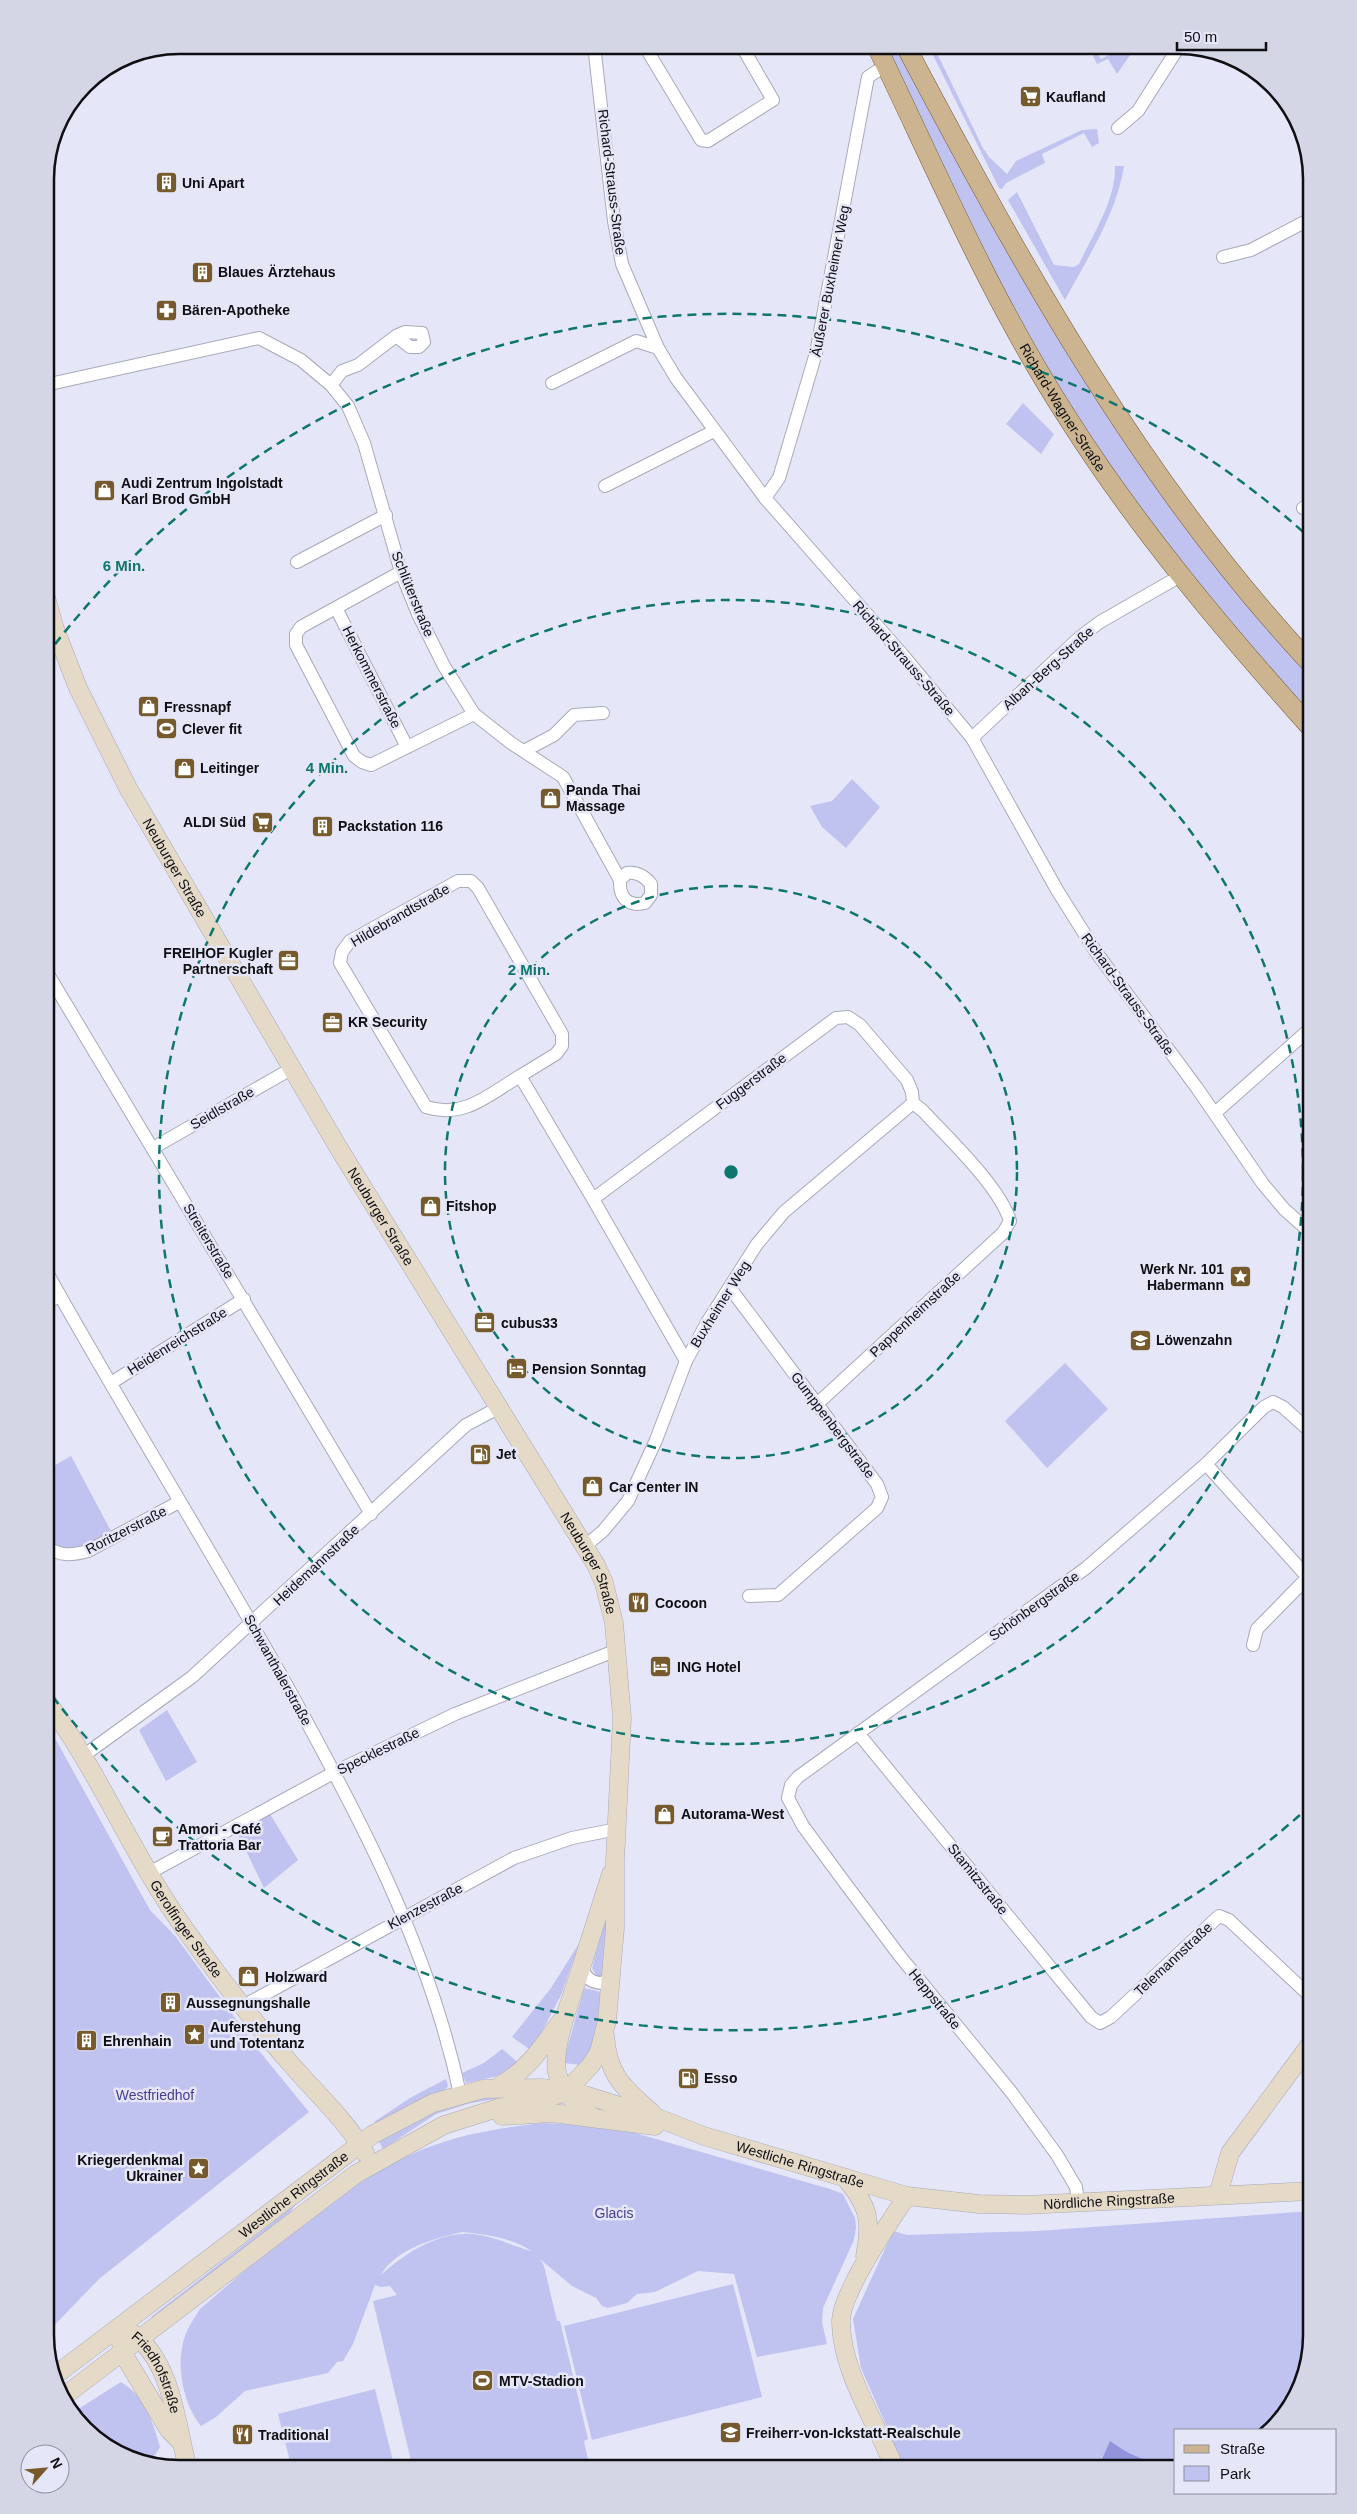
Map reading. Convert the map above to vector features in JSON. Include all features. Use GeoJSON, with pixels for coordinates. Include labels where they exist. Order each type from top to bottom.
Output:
{"type":"FeatureCollection","features":[{"type":"Feature","properties":{"kind":"main road","name":"Richard-Wagner-Straße"},"geometry":{"type":"LineString","coordinates":[[880,54],[990,283],[1043,377],[1090,452],[1182,575],[1303,718]]}},
{"type":"Feature","properties":{"kind":"main road"},"geometry":{"type":"LineString","coordinates":[[910,54],[992,207],[1108,400],[1168,488],[1246,588],[1303,654]]}},
{"type":"Feature","properties":{"kind":"main road","name":"Neuburger Straße"},"geometry":{"type":"LineString","coordinates":[[54,638],[128,788],[291,1069],[596,1565],[609,1599],[617,1650],[622,1718],[615,1861],[616,1903],[605,2035],[608,2060],[618,2081],[658,2118]]}},
{"type":"Feature","properties":{"kind":"main road","name":"Gerolfinger Straße"},"geometry":{"type":"LineString","coordinates":[[54,1712],[83,1756],[149,1873],[186,1931],[243,2006],[360,2144],[372,2164]]}},
{"type":"Feature","properties":{"kind":"main road","name":"Neuburger Straße"},"geometry":{"type":"LineString","coordinates":[[594,2118],[582,2110],[565,2091],[556,2070],[566,2014],[615,1861]]}},
{"type":"Feature","properties":{"kind":"main road","name":"Neuburger Straße"},"geometry":{"type":"LineString","coordinates":[[495,2088],[512,2079],[532,2062],[566,2014]]}},
{"type":"Feature","properties":{"kind":"main road","name":"Neuburger Straße"},"geometry":{"type":"LineString","coordinates":[[565,2091],[591,2065],[605,2035]]}},
{"type":"Feature","properties":{"kind":"main road"},"geometry":{"type":"LineString","coordinates":[[1218,2195],[1230,2153],[1303,2054]]}},
{"type":"Feature","properties":{"kind":"main road","name":"Westliche Ringstraße"},"geometry":{"type":"LineString","coordinates":[[59,2372],[360,2144],[410,2113],[460,2094],[495,2088],[527,2087],[565,2091],[599,2099],[658,2118],[693,2133],[907,2196]]}},
{"type":"Feature","properties":{"kind":"main road","name":"Westliche Ringstraße"},"geometry":{"type":"LineString","coordinates":[[68,2393],[337,2188],[372,2164],[425,2134],[459,2120],[565,2091]]}},
{"type":"Feature","properties":{"kind":"main road","name":"Westliche Ringstraße"},"geometry":{"type":"LineString","coordinates":[[459,2120],[552,2113],[693,2133]]}},
{"type":"Feature","properties":{"kind":"main road"},"geometry":{"type":"LineString","coordinates":[[846,2179],[866,2208],[870,2222],[864,2263]]}},
{"type":"Feature","properties":{"kind":"main road","name":"Nördliche Ringstraße"},"geometry":{"type":"LineString","coordinates":[[907,2196],[979,2204],[1078,2202],[1303,2191]]}},
{"type":"Feature","properties":{"kind":"main road"},"geometry":{"type":"LineString","coordinates":[[890,2460],[853,2377],[844,2346],[841,2318],[848,2295],[864,2263],[907,2196]]}},
{"type":"Feature","properties":{"kind":"main road","name":"Friedhofstraße"},"geometry":{"type":"LineString","coordinates":[[120,2326],[140,2338],[171,2391],[185,2460]]}},
{"type":"Feature","properties":{"kind":"main road","name":"Friedhofstraße"},"geometry":{"type":"LineString","coordinates":[[120,2326],[122,2352],[169,2430],[180,2441]]}},
{"type":"Feature","properties":{"kind":"street","name":"Richard-Strauss-Straße"},"geometry":{"type":"LineString","coordinates":[[595,54],[614,221],[622,264],[658,348],[676,378],[765,498],[902,654],[972,738],[1074,919],[1215,1113],[1263,1184],[1303,1226]]}},
{"type":"Feature","properties":{"kind":"street"},"geometry":{"type":"LineString","coordinates":[[649,54],[701,140],[708,141],[773,100],[746,54]]}},
{"type":"Feature","properties":{"kind":"street"},"geometry":{"type":"LineString","coordinates":[[1118,128],[1138,111],[1174,54]]}},
{"type":"Feature","properties":{"kind":"street","name":"Äußerer Buxheimer Weg"},"geometry":{"type":"LineString","coordinates":[[765,498],[779,478],[816,354],[868,77],[886,65]]}},
{"type":"Feature","properties":{"kind":"street"},"geometry":{"type":"LineString","coordinates":[[1224,257],[1251,250],[1303,223]]}},
{"type":"Feature","properties":{"kind":"street"},"geometry":{"type":"LineString","coordinates":[[331,385],[342,371],[358,365],[396,336]]}},
{"type":"Feature","properties":{"kind":"street","name":"Schlüterstraße"},"geometry":{"type":"LineString","coordinates":[[54,382],[259,338],[301,360],[331,385],[348,406],[364,443],[401,572],[418,614],[444,666],[474,714],[563,777],[620,880]]}},
{"type":"Feature","properties":{"kind":"street"},"geometry":{"type":"LineString","coordinates":[[552,383],[636,341],[658,348]]}},
{"type":"Feature","properties":{"kind":"street"},"geometry":{"type":"LineString","coordinates":[[605,486],[714,431]]}},
{"type":"Feature","properties":{"kind":"street"},"geometry":{"type":"LineString","coordinates":[[297,562],[386,515]]}},
{"type":"Feature","properties":{"kind":"street"},"geometry":{"type":"LineString","coordinates":[[401,572],[301,627],[296,634],[296,645],[354,756],[362,762],[371,764],[474,714]]}},
{"type":"Feature","properties":{"kind":"street","name":"Alban-Berg-Straße"},"geometry":{"type":"LineString","coordinates":[[972,738],[1080,637],[1108,617],[1182,575]]}},
{"type":"Feature","properties":{"kind":"street","name":"Herkommerstraße"},"geometry":{"type":"LineString","coordinates":[[336,608],[407,747]]}},
{"type":"Feature","properties":{"kind":"street"},"geometry":{"type":"LineString","coordinates":[[524,751],[554,734],[574,715],[602,713]]}},
{"type":"Feature","properties":{"kind":"street","name":"Hildebrandtstraße"},"geometry":{"type":"LineString","coordinates":[[458,881],[471,881],[478,888],[562,1034],[562,1046],[556,1054],[520,1076],[462,1110],[443,1112],[426,1107],[340,963],[342,952],[350,941],[458,881]]}},
{"type":"Feature","properties":{"kind":"street","name":"Streiterstraße"},"geometry":{"type":"LineString","coordinates":[[54,985],[244,1299],[371,1514]]}},
{"type":"Feature","properties":{"kind":"street","name":"Fuggerstraße"},"geometry":{"type":"LineString","coordinates":[[594,1199],[836,1018],[848,1017],[860,1025],[907,1080],[912,1092],[912,1103]]}},
{"type":"Feature","properties":{"kind":"street"},"geometry":{"type":"LineString","coordinates":[[1215,1113],[1303,1035]]}},
{"type":"Feature","properties":{"kind":"street","name":"Seidlstraße"},"geometry":{"type":"LineString","coordinates":[[153,1148],[291,1069]]}},
{"type":"Feature","properties":{"kind":"street"},"geometry":{"type":"LineString","coordinates":[[520,1076],[594,1199],[686,1361]]}},
{"type":"Feature","properties":{"kind":"street","name":"Pappenheimstraße"},"geometry":{"type":"LineString","coordinates":[[817,1404],[1003,1233],[1010,1221],[1006,1206],[993,1190],[923,1111],[912,1103]]}},
{"type":"Feature","properties":{"kind":"street","name":"Buxheimer Weg"},"geometry":{"type":"LineString","coordinates":[[584,1546],[603,1531],[628,1501],[656,1440],[686,1361],[708,1321],[758,1244],[784,1212],[912,1103]]}},
{"type":"Feature","properties":{"kind":"street","name":"Schwanthalerstraße"},"geometry":{"type":"LineString","coordinates":[[54,1285],[179,1502],[252,1623],[335,1772],[403,1918],[429,1982],[460,2094]]}},
{"type":"Feature","properties":{"kind":"street","name":"Gumppenbergstraße"},"geometry":{"type":"LineString","coordinates":[[730,1288],[878,1484],[882,1497],[877,1508],[778,1595],[749,1596]]}},
{"type":"Feature","properties":{"kind":"street"},"geometry":{"type":"LineString","coordinates":[[54,1299],[60,1296]]}},
{"type":"Feature","properties":{"kind":"street","name":"Heidenreichstraße"},"geometry":{"type":"LineString","coordinates":[[111,1383],[244,1299]]}},
{"type":"Feature","properties":{"kind":"street","name":"Schönbergstraße"},"geometry":{"type":"LineString","coordinates":[[788,1798],[791,1786],[798,1776],[1086,1568],[1206,1464],[1264,1407],[1272,1402],[1283,1406],[1303,1425]]}},
{"type":"Feature","properties":{"kind":"street","name":"Heidemannstraße"},"geometry":{"type":"LineString","coordinates":[[83,1756],[192,1677],[466,1425],[498,1408]]}},
{"type":"Feature","properties":{"kind":"street"},"geometry":{"type":"LineString","coordinates":[[1206,1464],[1303,1572]]}},
{"type":"Feature","properties":{"kind":"street","name":"Roritzerstraße"},"geometry":{"type":"LineString","coordinates":[[54,1552],[72,1556],[88,1551],[179,1502]]}},
{"type":"Feature","properties":{"kind":"street"},"geometry":{"type":"LineString","coordinates":[[1253,1645],[1256,1629],[1303,1586]]}},
{"type":"Feature","properties":{"kind":"street","name":"Specklestraße"},"geometry":{"type":"LineString","coordinates":[[149,1873],[335,1772],[455,1714],[617,1650]]}},
{"type":"Feature","properties":{"kind":"street","name":"Stamitzstraße"},"geometry":{"type":"LineString","coordinates":[[858,1733],[1085,2010],[1100,2023]]}},
{"type":"Feature","properties":{"kind":"street","name":"Heppstraße"},"geometry":{"type":"LineString","coordinates":[[788,1798],[803,1826],[899,1954],[1012,2093],[1057,2155],[1076,2187],[1078,2202]]}},
{"type":"Feature","properties":{"kind":"street","name":"Klenzestraße"},"geometry":{"type":"LineString","coordinates":[[243,2006],[514,1858],[572,1838],[617,1829]]}},
{"type":"Feature","properties":{"kind":"street","name":"Telemannstraße"},"geometry":{"type":"LineString","coordinates":[[1100,2023],[1111,2017],[1219,1916],[1229,1920],[1303,1990]]}},
{"type":"Feature","properties":{"kind":"street"},"geometry":{"type":"LineString","coordinates":[[582,1967],[587,1978],[594,1982],[603,1983],[611,1976]]}},
{"type":"Feature","properties":{"kind":"green space"},"geometry":{"type":"Polygon","coordinates":[[[889,54],[900,54],[1065,340],[1197,536],[1303,667],[1303,712],[1212,606],[1116,475],[1055,380],[998,279],[889,54]]]}},
{"type":"Feature","properties":{"kind":"green space"},"geometry":{"type":"Polygon","coordinates":[[[932,54],[937,54],[983,148],[989,157],[1007,174],[1016,161],[1082,130],[1097,129],[1099,143],[1092,147],[1084,133],[1042,154],[1045,163],[1006,183],[1002,189],[999,188],[932,54]]]}},
{"type":"Feature","properties":{"kind":"green space"},"geometry":{"type":"Polygon","coordinates":[[[1097,54],[1101,59],[1111,54],[1131,54],[1117,74],[1108,59],[1097,64],[1093,56],[1097,54]]]}},
{"type":"Feature","properties":{"kind":"green space"},"geometry":{"type":"Polygon","coordinates":[[[1115,166],[1124,166],[1115,202],[1100,235],[1065,300],[1008,200],[1017,192],[1054,265],[1074,267],[1079,264],[1108,204],[1112,191],[1115,166]]]}},
{"type":"Feature","properties":{"kind":"green space"},"geometry":{"type":"Polygon","coordinates":[[[1023,403],[1054,434],[1041,454],[1006,424],[1023,403]]]}},
{"type":"Feature","properties":{"kind":"green space"},"geometry":{"type":"Polygon","coordinates":[[[852,779],[880,807],[846,848],[822,827],[810,806],[832,801],[852,779]]]}},
{"type":"Feature","properties":{"kind":"green space"},"geometry":{"type":"Polygon","coordinates":[[[1065,1363],[1108,1409],[1047,1468],[1005,1421],[1065,1363]]]}},
{"type":"Feature","properties":{"kind":"green space"},"geometry":{"type":"Polygon","coordinates":[[[71,1456],[111,1531],[86,1545],[60,1549],[54,1544],[54,1466],[71,1456]]]}},
{"type":"Feature","properties":{"kind":"green space"},"geometry":{"type":"Polygon","coordinates":[[[167,1710],[197,1762],[166,1781],[139,1730],[167,1710]]]}},
{"type":"Feature","properties":{"kind":"green space","name":"Westfriedhof"},"geometry":{"type":"Polygon","coordinates":[[[54,1737],[150,1910],[176,1937],[260,2052],[309,2112],[99,2279],[54,2326],[54,1737]]]}},
{"type":"Feature","properties":{"kind":"green space"},"geometry":{"type":"Polygon","coordinates":[[[270,1814],[298,1860],[264,1888],[237,1832],[270,1814]]]}},
{"type":"Feature","properties":{"kind":"green space"},"geometry":{"type":"Polygon","coordinates":[[[608,1907],[604,1976],[597,1977],[592,1968],[608,1907]]]}},
{"type":"Feature","properties":{"kind":"green space"},"geometry":{"type":"Polygon","coordinates":[[[580,1942],[561,1995],[532,2051],[512,2037],[551,1988],[580,1942]]]}},
{"type":"Feature","properties":{"kind":"green space"},"geometry":{"type":"Polygon","coordinates":[[[584,1988],[605,1993],[600,2034],[581,2065],[563,2063],[584,1988]]]}},
{"type":"Feature","properties":{"kind":"green space"},"geometry":{"type":"Polygon","coordinates":[[[502,2049],[519,2063],[498,2076],[466,2083],[462,2073],[484,2063],[502,2049]]]}},
{"type":"Feature","properties":{"kind":"green space"},"geometry":{"type":"Polygon","coordinates":[[[446,2079],[448,2086],[445,2090],[378,2123],[374,2122],[410,2098],[446,2079]]]}},
{"type":"Feature","properties":{"kind":"green space"},"geometry":{"type":"Polygon","coordinates":[[[497,2094],[507,2097],[471,2103],[436,2114],[383,2149],[378,2139],[434,2110],[497,2094]]]}},
{"type":"Feature","properties":{"kind":"green space","name":"Glacis"},"geometry":{"type":"Polygon","coordinates":[[[541,2123],[588,2125],[635,2133],[843,2194],[855,2218],[856,2227],[854,2240],[823,2308],[822,2322],[827,2344],[757,2357],[734,2274],[698,2271],[655,2292],[637,2294],[627,2303],[608,2308],[602,2306],[596,2298],[572,2286],[540,2259],[544,2266],[557,2321],[560,2321],[588,2439],[584,2441],[588,2460],[411,2460],[373,2301],[397,2295],[390,2286],[380,2287],[375,2285],[353,2344],[343,2361],[337,2362],[328,2373],[245,2391],[216,2417],[201,2426],[194,2416],[184,2392],[181,2366],[184,2340],[189,2326],[200,2309],[309,2218],[369,2177],[399,2160],[429,2147],[484,2132],[541,2123]],[[462,2232],[428,2241],[396,2258],[381,2275],[414,2250],[453,2235],[480,2235],[531,2251],[516,2243],[489,2235],[462,2232]]]}},
{"type":"Feature","properties":{"kind":"green space"},"geometry":{"type":"Polygon","coordinates":[[[353,2158],[355,2160],[295,2205],[287,2217],[153,2319],[151,2317],[272,2223],[279,2213],[353,2158]]]}},
{"type":"Feature","properties":{"kind":"green space"},"geometry":{"type":"Polygon","coordinates":[[[1303,2212],[1302,2352],[1294,2383],[1282,2405],[1261,2429],[1174,2429],[1174,2460],[1149,2460],[1141,2458],[1126,2452],[1110,2442],[1102,2460],[901,2460],[861,2368],[853,2319],[893,2231],[907,2235],[1037,2231],[1303,2212]]]}},
{"type":"Feature","properties":{"kind":"green space"},"geometry":{"type":"Polygon","coordinates":[[[733,2284],[762,2397],[592,2440],[564,2326],[733,2284]]]}},
{"type":"Feature","properties":{"kind":"green space"},"geometry":{"type":"Polygon","coordinates":[[[121,2382],[137,2395],[147,2410],[160,2447],[152,2457],[123,2447],[96,2429],[78,2409],[121,2382]]]}},
{"type":"Feature","properties":{"kind":"green space"},"geometry":{"type":"Polygon","coordinates":[[[375,2389],[393,2460],[290,2460],[278,2414],[375,2389]]]}},
{"type":"Feature","properties":{"kind":"shaded area"},"geometry":{"type":"Polygon","coordinates":[[[1110,2441],[1134,2455],[1148,2460],[1102,2460],[1110,2441]]]}},
{"type":"Feature","properties":{"kind":"place","name":"Kaufland"},"geometry":{"type":"Point","coordinates":[1030,97]}},
{"type":"Feature","properties":{"kind":"place","name":"Uni Apart"},"geometry":{"type":"Point","coordinates":[166,183]}},
{"type":"Feature","properties":{"kind":"place","name":"Blaues Ärztehaus"},"geometry":{"type":"Point","coordinates":[202,272]}},
{"type":"Feature","properties":{"kind":"place","name":"Bären-Apotheke"},"geometry":{"type":"Point","coordinates":[166,310]}},
{"type":"Feature","properties":{"kind":"place","name":"Audi Zentrum Ingolstadt Karl Brod GmbH"},"geometry":{"type":"Point","coordinates":[105,491]}},
{"type":"Feature","properties":{"kind":"place","name":"Fressnapf"},"geometry":{"type":"Point","coordinates":[148,707]}},
{"type":"Feature","properties":{"kind":"place","name":"Clever fit"},"geometry":{"type":"Point","coordinates":[166,729]}},
{"type":"Feature","properties":{"kind":"place","name":"Leitinger"},"geometry":{"type":"Point","coordinates":[184,768]}},
{"type":"Feature","properties":{"kind":"place","name":"Panda Thai Massage"},"geometry":{"type":"Point","coordinates":[550,798]}},
{"type":"Feature","properties":{"kind":"place","name":"ALDI Süd"},"geometry":{"type":"Point","coordinates":[262,822]}},
{"type":"Feature","properties":{"kind":"place","name":"Packstation 116"},"geometry":{"type":"Point","coordinates":[322,826]}},
{"type":"Feature","properties":{"kind":"place","name":"FREIHOF Kugler Partnerschaft"},"geometry":{"type":"Point","coordinates":[289,961]}},
{"type":"Feature","properties":{"kind":"place","name":"KR Security"},"geometry":{"type":"Point","coordinates":[332,1022]}},
{"type":"Feature","properties":{"kind":"place","name":"Fitshop"},"geometry":{"type":"Point","coordinates":[430,1206]}},
{"type":"Feature","properties":{"kind":"place","name":"Werk Nr. 101 Habermann"},"geometry":{"type":"Point","coordinates":[1240,1277]}},
{"type":"Feature","properties":{"kind":"place","name":"cubus33"},"geometry":{"type":"Point","coordinates":[485,1323]}},
{"type":"Feature","properties":{"kind":"place","name":"Löwenzahn"},"geometry":{"type":"Point","coordinates":[1140,1340]}},
{"type":"Feature","properties":{"kind":"place","name":"Pension Sonntag"},"geometry":{"type":"Point","coordinates":[516,1369]}},
{"type":"Feature","properties":{"kind":"place","name":"Jet"},"geometry":{"type":"Point","coordinates":[480,1454]}},
{"type":"Feature","properties":{"kind":"place","name":"Car Center IN"},"geometry":{"type":"Point","coordinates":[593,1487]}},
{"type":"Feature","properties":{"kind":"place","name":"Cocoon"},"geometry":{"type":"Point","coordinates":[639,1603]}},
{"type":"Feature","properties":{"kind":"place","name":"ING Hotel"},"geometry":{"type":"Point","coordinates":[661,1667]}},
{"type":"Feature","properties":{"kind":"place","name":"Autorama-West"},"geometry":{"type":"Point","coordinates":[665,1814]}},
{"type":"Feature","properties":{"kind":"place","name":"Amori - Café Trattoria Bar"},"geometry":{"type":"Point","coordinates":[162,1837]}},
{"type":"Feature","properties":{"kind":"place","name":"Holzward"},"geometry":{"type":"Point","coordinates":[249,1977]}},
{"type":"Feature","properties":{"kind":"place","name":"Aussegnungshalle"},"geometry":{"type":"Point","coordinates":[170,2003]}},
{"type":"Feature","properties":{"kind":"place","name":"Auferstehung und Totentanz"},"geometry":{"type":"Point","coordinates":[194,2035]}},
{"type":"Feature","properties":{"kind":"place","name":"Ehrenhain"},"geometry":{"type":"Point","coordinates":[87,2041]}},
{"type":"Feature","properties":{"kind":"place","name":"Esso"},"geometry":{"type":"Point","coordinates":[688,2078]}},
{"type":"Feature","properties":{"kind":"place","name":"Kriegerdenkmal Ukrainer"},"geometry":{"type":"Point","coordinates":[199,2168]}},
{"type":"Feature","properties":{"kind":"place","name":"MTV-Stadion"},"geometry":{"type":"Point","coordinates":[483,2381]}},
{"type":"Feature","properties":{"kind":"place","name":"Freiherr-von-Ickstatt-Realschule"},"geometry":{"type":"Point","coordinates":[730,2433]}},
{"type":"Feature","properties":{"kind":"place","name":"Traditional"},"geometry":{"type":"Point","coordinates":[242,2435]}}]}
